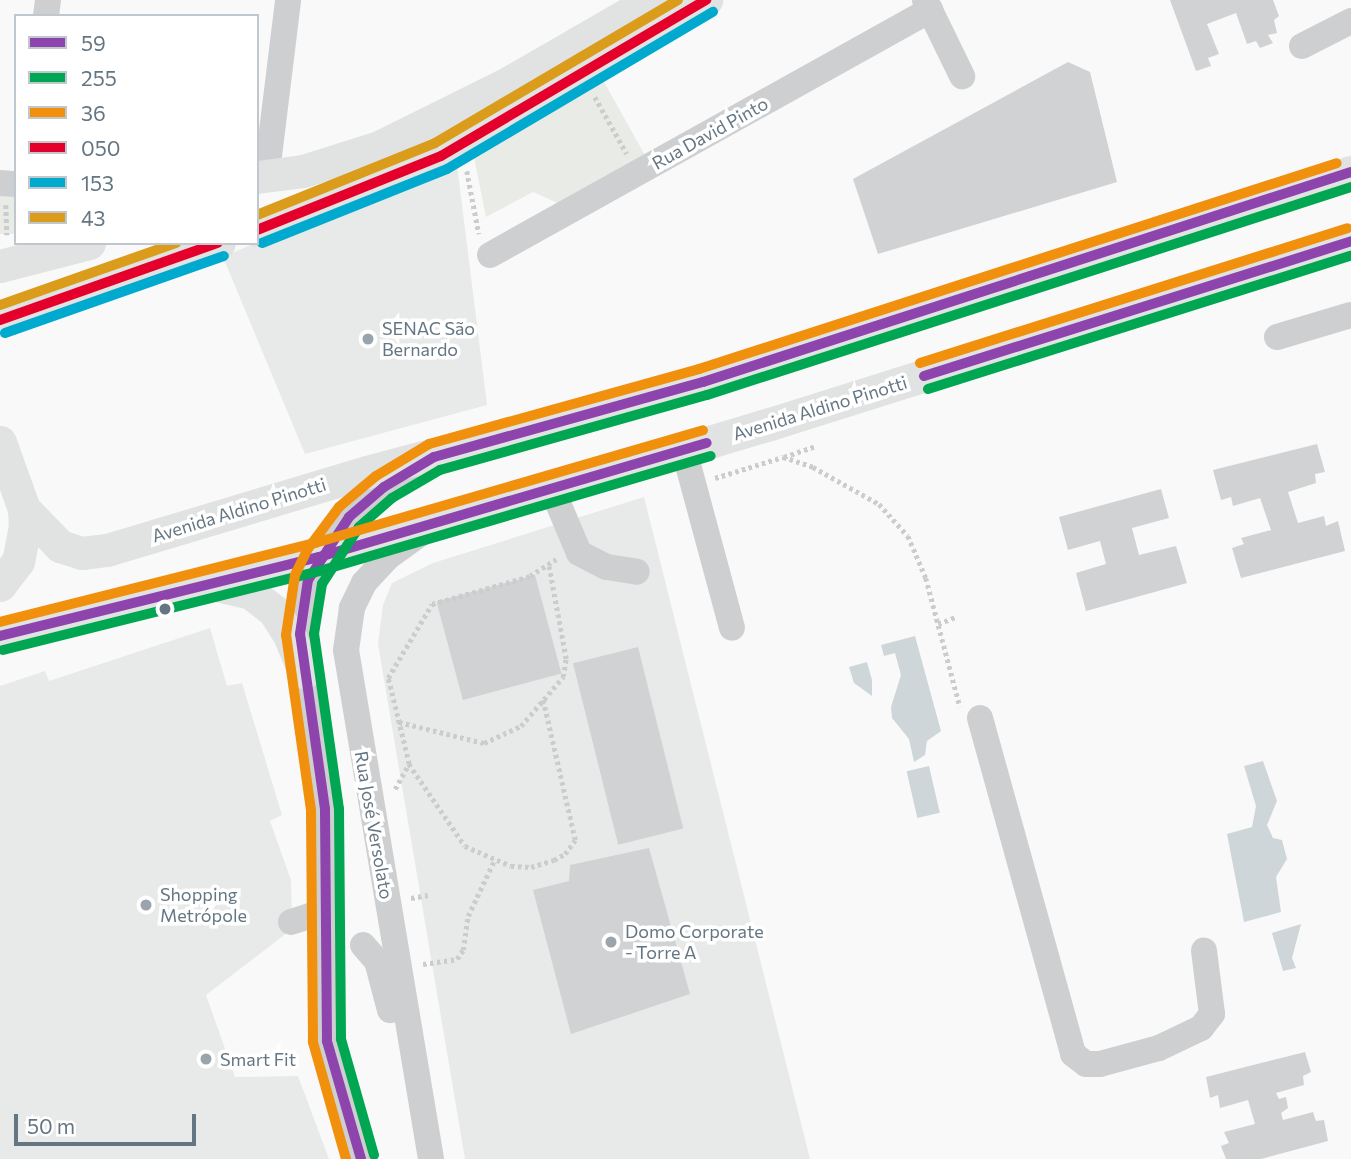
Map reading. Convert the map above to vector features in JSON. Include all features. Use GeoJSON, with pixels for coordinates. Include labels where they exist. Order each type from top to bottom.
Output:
{"type":"FeatureCollection","features":[{"type":"Feature","properties":{"kind":"main road"},"geometry":{"type":"LineString","coordinates":[[264,178],[379,147],[435,122],[652,0]]}},
{"type":"Feature","properties":{"kind":"main road"},"geometry":{"type":"LineString","coordinates":[[259,229],[347,197],[463,142],[706,0]]}},
{"type":"Feature","properties":{"kind":"main road","name":"Avenida Aldino Pinotti"},"geometry":{"type":"LineString","coordinates":[[13,491],[60,545],[92,552],[703,382],[1351,172]]}},
{"type":"Feature","properties":{"kind":"main road","name":"Avenida Aldino Pinotti"},"geometry":{"type":"LineString","coordinates":[[0,636],[318,557],[433,525],[684,450],[1351,241]]}},
{"type":"Feature","properties":{"kind":"main road"},"geometry":{"type":"LineString","coordinates":[[4,265],[81,245]]}},
{"type":"Feature","properties":{"kind":"main road"},"geometry":{"type":"LineString","coordinates":[[0,320],[213,245]]}},
{"type":"Feature","properties":{"kind":"main road"},"geometry":{"type":"LineString","coordinates":[[0,442],[13,491],[18,561],[0,585]]}},
{"type":"Feature","properties":{"kind":"main road"},"geometry":{"type":"LineString","coordinates":[[209,584],[236,588],[262,600],[283,623],[304,673]]}},
{"type":"Feature","properties":{"kind":"street"},"geometry":{"type":"LineString","coordinates":[[264,178],[288,0]]}},
{"type":"Feature","properties":{"kind":"street"},"geometry":{"type":"LineString","coordinates":[[927,5],[962,76]]}},
{"type":"Feature","properties":{"kind":"street","name":"Rua David Pinto"},"geometry":{"type":"LineString","coordinates":[[491,256],[927,5]]}},
{"type":"Feature","properties":{"kind":"street"},"geometry":{"type":"LineString","coordinates":[[1302,46],[1351,21]]}},
{"type":"Feature","properties":{"kind":"street"},"geometry":{"type":"LineString","coordinates":[[1277,337],[1351,315]]}},
{"type":"Feature","properties":{"kind":"street"},"geometry":{"type":"LineString","coordinates":[[684,450],[732,628]]}},
{"type":"Feature","properties":{"kind":"street"},"geometry":{"type":"LineString","coordinates":[[361,1159],[327,1041],[324,953],[325,808],[300,634],[304,593],[318,557],[334,533],[367,500],[434,457]]}},
{"type":"Feature","properties":{"kind":"street"},"geometry":{"type":"LineString","coordinates":[[552,489],[579,553],[607,567],[637,572]]}},
{"type":"Feature","properties":{"kind":"street","name":"Rua José Versolato"},"geometry":{"type":"LineString","coordinates":[[431,1159],[349,688],[346,636],[352,608],[364,583],[388,557],[433,525]]}},
{"type":"Feature","properties":{"kind":"street"},"geometry":{"type":"LineString","coordinates":[[980,718],[1073,1055],[1086,1064],[1100,1064],[1160,1048],[1201,1028],[1212,1014],[1204,951]]}},
{"type":"Feature","properties":{"kind":"street"},"geometry":{"type":"LineString","coordinates":[[291,922],[325,911]]}},
{"type":"Feature","properties":{"kind":"street"},"geometry":{"type":"LineString","coordinates":[[324,953],[394,938]]}},
{"type":"Feature","properties":{"kind":"street"},"geometry":{"type":"LineString","coordinates":[[363,945],[377,961],[396,1037],[418,1085]]}},
{"type":"Feature","properties":{"kind":"street"},"geometry":{"type":"LineString","coordinates":[[347,1114],[375,1159]]}},
{"type":"Feature","properties":{"kind":"path"},"geometry":{"type":"LineString","coordinates":[[581,72],[638,173]]}},
{"type":"Feature","properties":{"kind":"path"},"geometry":{"type":"LineString","coordinates":[[463,142],[474,223]]}},
{"type":"Feature","properties":{"kind":"path"},"geometry":{"type":"LineString","coordinates":[[4,265],[7,183]]}},
{"type":"Feature","properties":{"kind":"path"},"geometry":{"type":"LineString","coordinates":[[694,485],[816,446]]}},
{"type":"Feature","properties":{"kind":"path"},"geometry":{"type":"LineString","coordinates":[[783,457],[813,467],[879,504],[908,536],[926,578],[964,723],[980,718]]}},
{"type":"Feature","properties":{"kind":"path"},"geometry":{"type":"LineString","coordinates":[[543,700],[575,840],[565,854],[531,867],[495,859],[466,846],[409,764],[388,678],[432,604],[549,567],[573,541]]}},
{"type":"Feature","properties":{"kind":"path"},"geometry":{"type":"LineString","coordinates":[[399,723],[484,743],[521,726],[563,677],[566,659],[549,567]]}},
{"type":"Feature","properties":{"kind":"path"},"geometry":{"type":"LineString","coordinates":[[938,624],[955,617]]}},
{"type":"Feature","properties":{"kind":"path"},"geometry":{"type":"LineString","coordinates":[[393,793],[409,764]]}},
{"type":"Feature","properties":{"kind":"path"},"geometry":{"type":"LineString","coordinates":[[399,967],[457,959],[463,950],[475,899],[495,859]]}},
{"type":"Feature","properties":{"kind":"shaded area"},"geometry":{"type":"Polygon","coordinates":[[[599,73],[646,157],[562,205],[533,192],[486,217],[472,147],[599,73]]]}},
{"type":"Feature","properties":{"kind":"shaded area","name":"SENAC São Bernardo"},"geometry":{"type":"Polygon","coordinates":[[[456,157],[487,405],[305,454],[223,257],[251,245],[259,245],[259,242],[456,157]]]}},
{"type":"Feature","properties":{"kind":"shaded area"},"geometry":{"type":"Polygon","coordinates":[[[0,193],[14,193],[14,234],[0,234],[0,193]]]}},
{"type":"Feature","properties":{"kind":"shaded area"},"geometry":{"type":"Polygon","coordinates":[[[644,497],[810,1159],[465,1159],[378,644],[383,605],[392,583],[433,563],[644,497]]]}},
{"type":"Feature","properties":{"kind":"shaded area","name":"Shopping Metrópole"},"geometry":{"type":"Polygon","coordinates":[[[210,628],[227,686],[242,683],[282,815],[270,821],[291,880],[292,929],[206,995],[235,1077],[298,1076],[329,1159],[0,1159],[0,686],[45,671],[49,681],[210,628]]]}},
{"type":"Feature","properties":{"kind":"shaded area"},"geometry":{"type":"Polygon","coordinates":[[[915,636],[941,731],[927,741],[925,755],[914,762],[909,739],[892,718],[891,707],[901,675],[895,653],[884,656],[881,645],[915,636]]]}},
{"type":"Feature","properties":{"kind":"shaded area"},"geometry":{"type":"Polygon","coordinates":[[[867,662],[872,680],[872,696],[854,683],[849,667],[867,662]]]}},
{"type":"Feature","properties":{"kind":"shaded area"},"geometry":{"type":"Polygon","coordinates":[[[1263,761],[1277,801],[1267,825],[1273,838],[1282,840],[1287,859],[1276,877],[1281,912],[1244,922],[1227,834],[1252,827],[1256,806],[1244,766],[1263,761]]]}},
{"type":"Feature","properties":{"kind":"shaded area"},"geometry":{"type":"Polygon","coordinates":[[[929,766],[940,813],[917,818],[907,771],[929,766]]]}},
{"type":"Feature","properties":{"kind":"shaded area"},"geometry":{"type":"Polygon","coordinates":[[[1301,924],[1292,958],[1296,968],[1283,971],[1272,933],[1301,924]]]}},
{"type":"Feature","properties":{"kind":"building"},"geometry":{"type":"Polygon","coordinates":[[[1170,0],[1273,0],[1279,16],[1274,20],[1277,33],[1268,35],[1273,43],[1260,48],[1256,41],[1247,44],[1236,13],[1207,24],[1219,54],[1208,58],[1211,66],[1196,71],[1170,0]]]}},
{"type":"Feature","properties":{"kind":"building"},"geometry":{"type":"Polygon","coordinates":[[[1068,62],[1090,72],[1117,182],[878,254],[853,179],[1068,62]]]}},
{"type":"Feature","properties":{"kind":"building"},"geometry":{"type":"Polygon","coordinates":[[[1317,444],[1325,472],[1315,474],[1316,483],[1288,492],[1298,523],[1324,516],[1326,526],[1338,521],[1345,551],[1241,578],[1232,548],[1244,544],[1241,538],[1271,530],[1260,498],[1233,506],[1231,497],[1221,500],[1213,470],[1317,444]]]}},
{"type":"Feature","properties":{"kind":"building"},"geometry":{"type":"Polygon","coordinates":[[[1161,489],[1169,518],[1132,528],[1139,555],[1176,546],[1187,583],[1086,611],[1076,573],[1106,564],[1100,541],[1068,550],[1059,517],[1161,489]]]}},
{"type":"Feature","properties":{"kind":"building"},"geometry":{"type":"Polygon","coordinates":[[[535,575],[561,674],[463,700],[436,601],[535,575]]]}},
{"type":"Feature","properties":{"kind":"building"},"geometry":{"type":"Polygon","coordinates":[[[638,647],[683,828],[618,845],[573,663],[638,647]]]}},
{"type":"Feature","properties":{"kind":"building","name":"Domo Corporate - Torre A"},"geometry":{"type":"Polygon","coordinates":[[[649,848],[690,994],[571,1034],[533,890],[569,881],[570,865],[649,848]]]}},
{"type":"Feature","properties":{"kind":"building"},"geometry":{"type":"Polygon","coordinates":[[[1305,1052],[1311,1072],[1303,1076],[1304,1085],[1276,1093],[1279,1099],[1286,1097],[1288,1108],[1281,1113],[1283,1120],[1313,1112],[1316,1121],[1324,1120],[1328,1141],[1261,1159],[1226,1159],[1221,1146],[1229,1143],[1224,1132],[1255,1124],[1248,1100],[1220,1108],[1218,1095],[1210,1098],[1206,1077],[1305,1052]]]}},
{"type":"Feature","properties":{"kind":"transit line","name":"43"},"geometry":{"type":"LineString","coordinates":[[259,214],[435,143],[678,0]]}},
{"type":"Feature","properties":{"kind":"transit line","name":"050"},"geometry":{"type":"LineString","coordinates":[[259,229],[441,156],[706,0]]}},
{"type":"Feature","properties":{"kind":"transit line","name":"153"},"geometry":{"type":"LineString","coordinates":[[262,243],[447,169],[713,12]]}},
{"type":"Feature","properties":{"kind":"transit line","name":"36"},"geometry":{"type":"LineString","coordinates":[[346,1159],[313,1042],[311,810],[286,635],[295,575],[307,550],[339,507],[376,476],[429,444],[699,369],[1337,163]]}},
{"type":"Feature","properties":{"kind":"transit line","name":"59"},"geometry":{"type":"LineString","coordinates":[[361,1159],[327,1041],[325,809],[300,634],[308,580],[349,517],[384,487],[434,457],[703,382],[1351,172]]}},
{"type":"Feature","properties":{"kind":"transit line","name":"255"},"geometry":{"type":"LineString","coordinates":[[374,1155],[341,1039],[339,809],[314,634],[322,584],[359,527],[392,498],[440,470],[707,395],[1351,187]]}},
{"type":"Feature","properties":{"kind":"transit line","name":"36"},"geometry":{"type":"LineString","coordinates":[[920,363],[1347,228]]}},
{"type":"Feature","properties":{"kind":"transit line","name":"59"},"geometry":{"type":"LineString","coordinates":[[924,376],[1351,241]]}},
{"type":"Feature","properties":{"kind":"transit line","name":"43"},"geometry":{"type":"LineString","coordinates":[[0,305],[170,245]]}},
{"type":"Feature","properties":{"kind":"transit line","name":"050"},"geometry":{"type":"LineString","coordinates":[[0,320],[212,245]]}},
{"type":"Feature","properties":{"kind":"transit line","name":"153"},"geometry":{"type":"LineString","coordinates":[[5,333],[224,256]]}},
{"type":"Feature","properties":{"kind":"transit line","name":"255"},"geometry":{"type":"LineString","coordinates":[[928,389],[1351,256]]}},
{"type":"Feature","properties":{"kind":"transit line","name":"36"},"geometry":{"type":"LineString","coordinates":[[0,622],[315,543],[703,430]]}},
{"type":"Feature","properties":{"kind":"transit line","name":"59"},"geometry":{"type":"LineString","coordinates":[[0,636],[319,557],[707,443]]}},
{"type":"Feature","properties":{"kind":"transit line","name":"255"},"geometry":{"type":"LineString","coordinates":[[3,650],[323,570],[711,456]]}},
{"type":"Feature","properties":{"kind":"place","name":"SENAC São Bernardo"},"geometry":{"type":"Point","coordinates":[368,339]}},
{"type":"Feature","properties":{"kind":"place","name":"Shopping Metrópole"},"geometry":{"type":"Point","coordinates":[146,905]}},
{"type":"Feature","properties":{"kind":"place","name":"Domo Corporate - Torre A"},"geometry":{"type":"Point","coordinates":[611,942]}},
{"type":"Feature","properties":{"kind":"place","name":"Smart Fit"},"geometry":{"type":"Point","coordinates":[206,1059]}}]}
